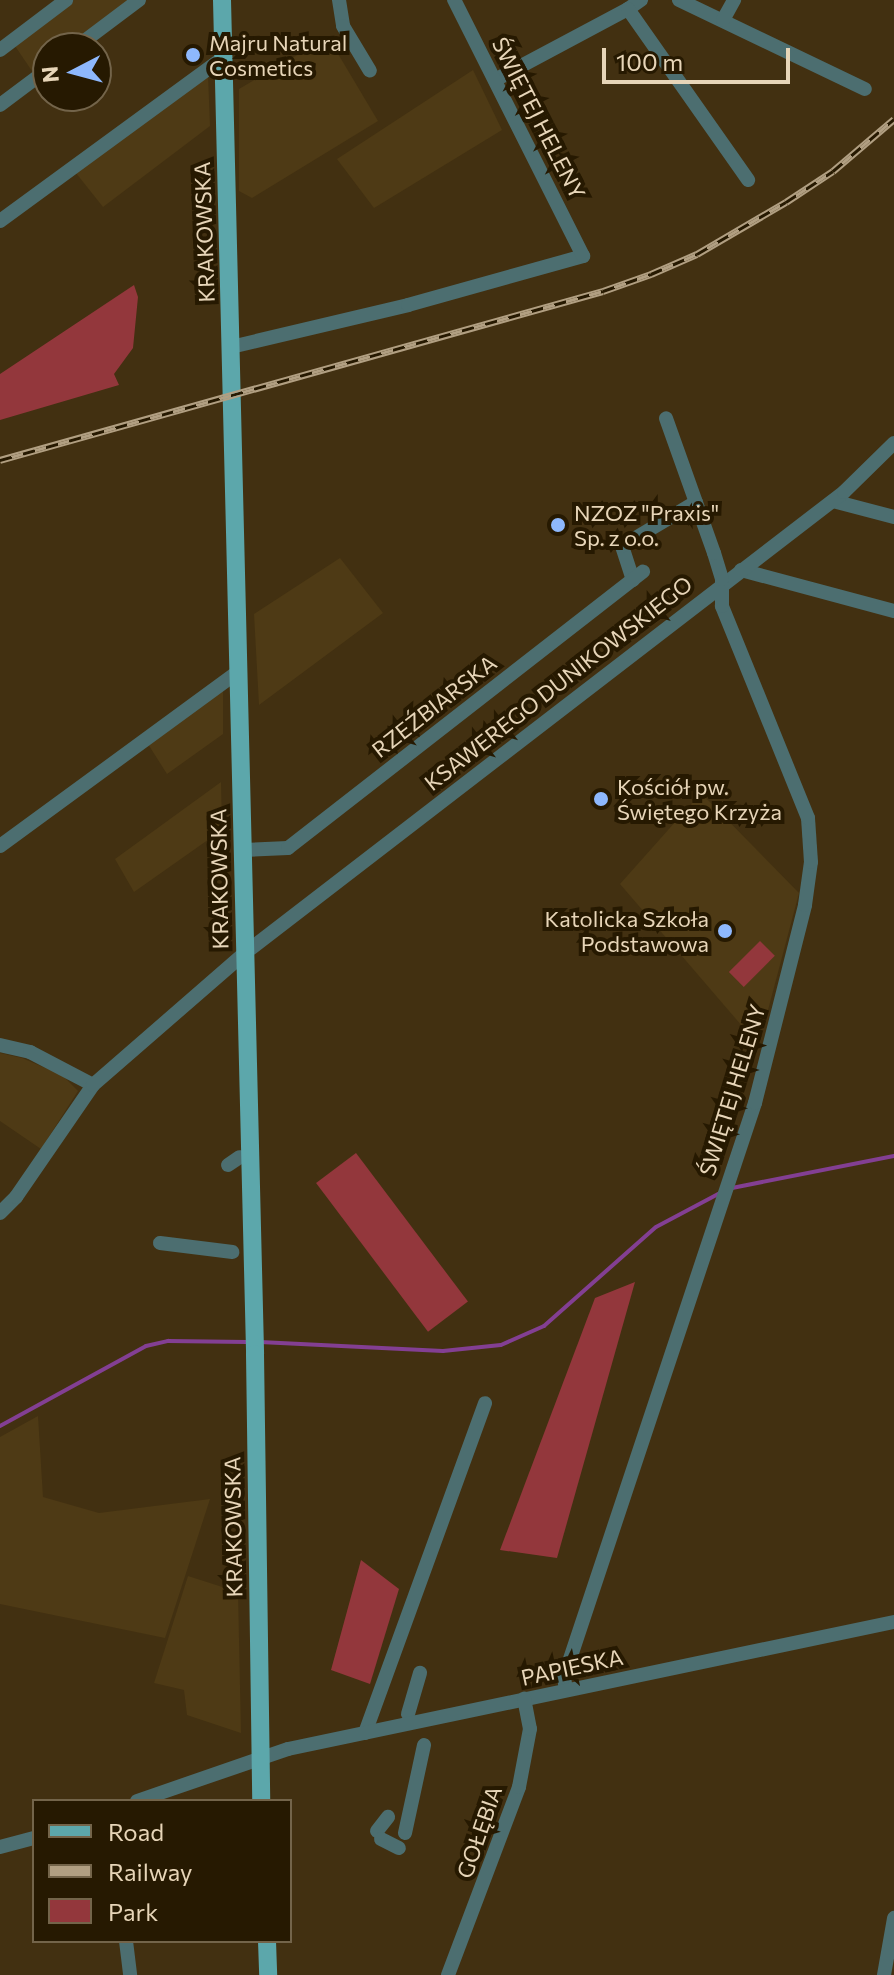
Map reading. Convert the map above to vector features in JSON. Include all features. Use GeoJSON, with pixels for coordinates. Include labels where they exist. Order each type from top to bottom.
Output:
{"type":"FeatureCollection","features":[{"type":"Feature","properties":{"kind":"main road","name":"KRAKOWSKA"},"geometry":{"type":"LineString","coordinates":[[222,0],[254,1345],[261,1799]]}},
{"type":"Feature","properties":{"kind":"main road"},"geometry":{"type":"LineString","coordinates":[[267,1943],[268,1975]]}},
{"type":"Feature","properties":{"kind":"street"},"geometry":{"type":"LineString","coordinates":[[0,50],[66,0]]}},
{"type":"Feature","properties":{"kind":"street"},"geometry":{"type":"LineString","coordinates":[[96,32],[139,0]]}},
{"type":"Feature","properties":{"kind":"street"},"geometry":{"type":"LineString","coordinates":[[339,0],[343,26],[370,71]]}},
{"type":"Feature","properties":{"kind":"street","name":"ŚWIĘTEJ HELENY"},"geometry":{"type":"LineString","coordinates":[[231,347],[408,305],[583,256],[454,0]]}},
{"type":"Feature","properties":{"kind":"street"},"geometry":{"type":"LineString","coordinates":[[495,80],[641,0]]}},
{"type":"Feature","properties":{"kind":"street"},"geometry":{"type":"LineString","coordinates":[[679,0],[865,89]]}},
{"type":"Feature","properties":{"kind":"street"},"geometry":{"type":"LineString","coordinates":[[723,20],[734,0]]}},
{"type":"Feature","properties":{"kind":"street"},"geometry":{"type":"LineString","coordinates":[[628,9],[748,180]]}},
{"type":"Feature","properties":{"kind":"street"},"geometry":{"type":"LineString","coordinates":[[0,221],[224,57]]}},
{"type":"Feature","properties":{"kind":"street"},"geometry":{"type":"LineString","coordinates":[[0,105],[32,81]]}},
{"type":"Feature","properties":{"kind":"street","name":"ŚWIĘTEJ HELENY"},"geometry":{"type":"LineString","coordinates":[[566,1690],[564,1677],[755,1103],[805,905],[812,841],[799,792],[758,700],[722,606],[714,553],[666,418]]}},
{"type":"Feature","properties":{"kind":"street","name":"KSAWEREGO DUNIKOWSKIEGO"},"geometry":{"type":"LineString","coordinates":[[0,1213],[16,1197],[93,1085],[245,953],[833,501],[894,443]]}},
{"type":"Feature","properties":{"kind":"street"},"geometry":{"type":"LineString","coordinates":[[833,501],[894,517]]}},
{"type":"Feature","properties":{"kind":"street","name":"RZEŹBIARSKA"},"geometry":{"type":"LineString","coordinates":[[243,850],[288,848],[638,576],[622,546],[696,502]]}},
{"type":"Feature","properties":{"kind":"street"},"geometry":{"type":"LineString","coordinates":[[741,570],[894,611]]}},
{"type":"Feature","properties":{"kind":"street"},"geometry":{"type":"LineString","coordinates":[[0,846],[238,672]]}},
{"type":"Feature","properties":{"kind":"street"},"geometry":{"type":"LineString","coordinates":[[0,1045],[30,1052],[93,1085]]}},
{"type":"Feature","properties":{"kind":"street"},"geometry":{"type":"LineString","coordinates":[[160,1243],[232,1252]]}},
{"type":"Feature","properties":{"kind":"street"},"geometry":{"type":"LineString","coordinates":[[365,1733],[485,1403]]}},
{"type":"Feature","properties":{"kind":"street","name":"PAPIESKA"},"geometry":{"type":"LineString","coordinates":[[143,1799],[260,1758],[365,1733],[894,1622]]}},
{"type":"Feature","properties":{"kind":"street"},"geometry":{"type":"LineString","coordinates":[[408,1714],[420,1673]]}},
{"type":"Feature","properties":{"kind":"street","name":"GOŁĘBIA"},"geometry":{"type":"LineString","coordinates":[[448,1975],[481,1893],[527,1758],[530,1729],[524,1699]]}},
{"type":"Feature","properties":{"kind":"street"},"geometry":{"type":"LineString","coordinates":[[405,1833],[424,1745]]}},
{"type":"Feature","properties":{"kind":"street"},"geometry":{"type":"LineString","coordinates":[[388,1817],[379,1835],[399,1848]]}},
{"type":"Feature","properties":{"kind":"street"},"geometry":{"type":"LineString","coordinates":[[0,1847],[32,1839]]}},
{"type":"Feature","properties":{"kind":"street"},"geometry":{"type":"LineString","coordinates":[[884,1975],[894,1918]]}},
{"type":"Feature","properties":{"kind":"street"},"geometry":{"type":"LineString","coordinates":[[126,1943],[130,1975]]}},
{"type":"Feature","properties":{"kind":"shaded area"},"geometry":{"type":"Polygon","coordinates":[[[74,0],[129,0],[88,32],[32,32],[32,71],[13,43],[74,0]]]}},
{"type":"Feature","properties":{"kind":"shaded area"},"geometry":{"type":"Polygon","coordinates":[[[328,37],[378,121],[252,198],[239,191],[239,89],[328,37]]]}},
{"type":"Feature","properties":{"kind":"shaded area"},"geometry":{"type":"Polygon","coordinates":[[[473,70],[502,130],[374,208],[337,159],[473,70]]]}},
{"type":"Feature","properties":{"kind":"shaded area"},"geometry":{"type":"Polygon","coordinates":[[[208,75],[210,126],[103,207],[76,173],[208,75]]]}},
{"type":"Feature","properties":{"kind":"shaded area"},"geometry":{"type":"Polygon","coordinates":[[[340,558],[383,613],[259,705],[254,614],[340,558]]]}},
{"type":"Feature","properties":{"kind":"shaded area"},"geometry":{"type":"Polygon","coordinates":[[[223,689],[223,734],[167,774],[148,744],[223,689]]]}},
{"type":"Feature","properties":{"kind":"shaded area"},"geometry":{"type":"Polygon","coordinates":[[[221,782],[222,830],[134,892],[115,859],[221,782]]]}},
{"type":"Feature","properties":{"kind":"shaded area","name":"Katolicka Szkoła Podstawowa"},"geometry":{"type":"Polygon","coordinates":[[[701,793],[799,893],[768,1010],[748,1033],[620,884],[701,793]]]}},
{"type":"Feature","properties":{"kind":"shaded area"},"geometry":{"type":"Polygon","coordinates":[[[0,1053],[22,1058],[62,1075],[78,1091],[41,1149],[0,1121],[0,1053]]]}},
{"type":"Feature","properties":{"kind":"shaded area"},"geometry":{"type":"Polygon","coordinates":[[[38,1416],[43,1497],[99,1513],[210,1499],[165,1638],[0,1604],[0,1437],[38,1416]]]}},
{"type":"Feature","properties":{"kind":"shaded area"},"geometry":{"type":"Polygon","coordinates":[[[188,1576],[238,1592],[241,1733],[187,1715],[184,1690],[154,1683],[188,1576]]]}},
{"type":"Feature","properties":{"kind":"green space"},"geometry":{"type":"Polygon","coordinates":[[[134,285],[138,297],[133,348],[114,374],[119,385],[0,420],[0,374],[134,285]]]}},
{"type":"Feature","properties":{"kind":"green space"},"geometry":{"type":"Polygon","coordinates":[[[760,941],[775,956],[744,987],[729,972],[760,941]]]}},
{"type":"Feature","properties":{"kind":"green space"},"geometry":{"type":"Polygon","coordinates":[[[356,1153],[468,1302],[428,1332],[316,1183],[356,1153]]]}},
{"type":"Feature","properties":{"kind":"green space"},"geometry":{"type":"Polygon","coordinates":[[[635,1282],[557,1558],[500,1550],[595,1298],[635,1282]]]}},
{"type":"Feature","properties":{"kind":"green space"},"geometry":{"type":"Polygon","coordinates":[[[361,1560],[399,1589],[370,1684],[331,1670],[361,1560]]]}},
{"type":"Feature","properties":{"kind":"waterway"},"geometry":{"type":"LineString","coordinates":[[732,1188],[894,1156]]}},
{"type":"Feature","properties":{"kind":"waterway"},"geometry":{"type":"LineString","coordinates":[[260,1342],[443,1351],[501,1345],[544,1326],[656,1227],[720,1193]]}},
{"type":"Feature","properties":{"kind":"waterway"},"geometry":{"type":"LineString","coordinates":[[0,1426],[146,1346],[168,1341],[247,1342]]}},
{"type":"Feature","properties":{"kind":"railway"},"geometry":{"type":"LineString","coordinates":[[0,460],[603,291],[651,274],[697,254],[786,202],[833,171],[894,119]]}},
{"type":"Feature","properties":{"kind":"place","name":"Majru Natural Cosmetics"},"geometry":{"type":"Point","coordinates":[193,55]}},
{"type":"Feature","properties":{"kind":"place","name":"NZOZ \"Praxis\" Sp. z o.o."},"geometry":{"type":"Point","coordinates":[558,525]}},
{"type":"Feature","properties":{"kind":"place","name":"Kościół pw. Świętego Krzyża"},"geometry":{"type":"Point","coordinates":[601,799]}},
{"type":"Feature","properties":{"kind":"place","name":"Katolicka Szkoła Podstawowa"},"geometry":{"type":"Point","coordinates":[725,931]}}]}
